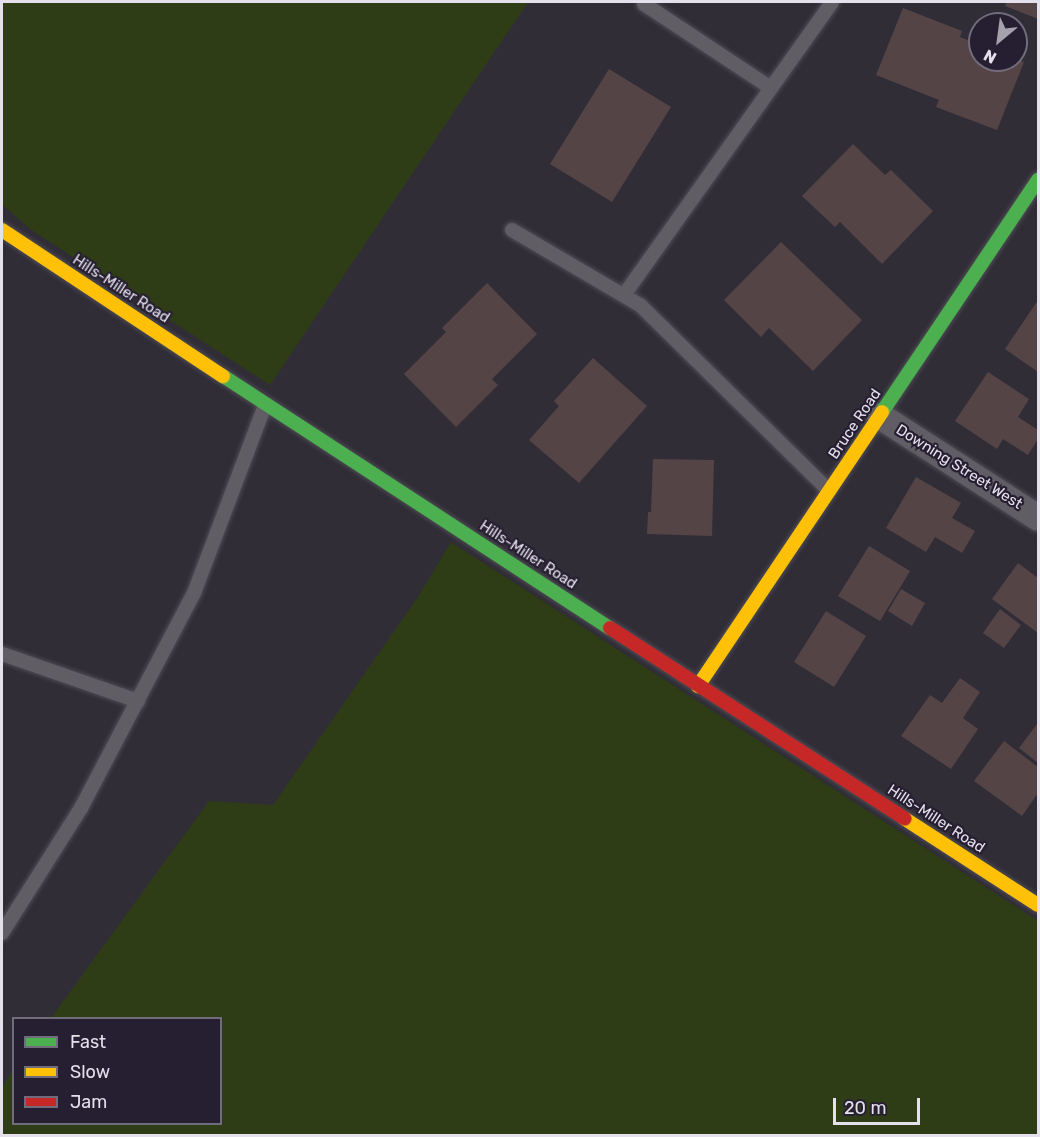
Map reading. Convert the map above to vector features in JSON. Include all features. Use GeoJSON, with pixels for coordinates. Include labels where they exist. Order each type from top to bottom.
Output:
{"type":"FeatureCollection","features":[{"type":"Feature","properties":{"kind":"street","name":"Bruce Road"},"geometry":{"type":"LineString","coordinates":[[698,686],[1038,180]]}},
{"type":"Feature","properties":{"kind":"street","name":"Hills-Miller Road"},"geometry":{"type":"LineString","coordinates":[[2,230],[265,404],[1038,905]]}},
{"type":"Feature","properties":{"kind":"street","name":"Downing Street West"},"geometry":{"type":"LineString","coordinates":[[879,417],[1038,516]]}},
{"type":"Feature","properties":{"kind":"lane"},"geometry":{"type":"LineString","coordinates":[[624,296],[832,2]]}},
{"type":"Feature","properties":{"kind":"lane"},"geometry":{"type":"LineString","coordinates":[[644,4],[771,88]]}},
{"type":"Feature","properties":{"kind":"lane"},"geometry":{"type":"LineString","coordinates":[[512,230],[640,305],[830,491]]}},
{"type":"Feature","properties":{"kind":"lane"},"geometry":{"type":"LineString","coordinates":[[2,933],[81,808],[194,593],[265,404]]}},
{"type":"Feature","properties":{"kind":"lane"},"geometry":{"type":"LineString","coordinates":[[2,654],[138,701]]}},
{"type":"Feature","properties":{"kind":"green space"},"geometry":{"type":"Polygon","coordinates":[[[2,2],[528,2],[270,385],[30,229],[2,204],[2,2]]]}},
{"type":"Feature","properties":{"kind":"green space"},"geometry":{"type":"Polygon","coordinates":[[[451,542],[1038,921],[1038,1135],[2,1136],[2,1087],[12,1072],[12,1125],[222,1125],[222,1017],[52,1017],[209,801],[273,805],[416,600],[451,542]]]}},
{"type":"Feature","properties":{"kind":"building"},"geometry":{"type":"Polygon","coordinates":[[[1007,2],[1038,2],[1038,19],[1028,15],[1028,12],[1020,12],[1005,6],[1007,2]]]}},
{"type":"Feature","properties":{"kind":"building"},"geometry":{"type":"Polygon","coordinates":[[[903,8],[962,31],[960,37],[968,40],[968,72],[1020,72],[997,130],[936,107],[939,100],[876,75],[903,8]]]}},
{"type":"Feature","properties":{"kind":"building"},"geometry":{"type":"Polygon","coordinates":[[[609,69],[671,107],[612,202],[550,164],[609,69]]]}},
{"type":"Feature","properties":{"kind":"building"},"geometry":{"type":"Polygon","coordinates":[[[853,144],[885,175],[891,170],[933,211],[882,264],[840,222],[835,227],[802,196],[853,144]]]}},
{"type":"Feature","properties":{"kind":"building"},"geometry":{"type":"Polygon","coordinates":[[[781,242],[862,320],[813,371],[769,328],[761,337],[724,300],[781,242]]]}},
{"type":"Feature","properties":{"kind":"building"},"geometry":{"type":"Polygon","coordinates":[[[487,283],[537,334],[492,379],[498,385],[456,427],[404,374],[446,332],[442,328],[487,283]]]}},
{"type":"Feature","properties":{"kind":"building"},"geometry":{"type":"Polygon","coordinates":[[[1038,300],[1038,372],[1005,349],[1038,300]]]}},
{"type":"Feature","properties":{"kind":"building"},"geometry":{"type":"Polygon","coordinates":[[[593,358],[647,406],[579,483],[529,440],[559,406],[554,401],[593,358]]]}},
{"type":"Feature","properties":{"kind":"building"},"geometry":{"type":"Polygon","coordinates":[[[988,372],[1029,399],[1018,417],[1038,430],[1038,439],[1028,455],[1003,439],[997,449],[955,421],[988,372]]]}},
{"type":"Feature","properties":{"kind":"building"},"geometry":{"type":"Polygon","coordinates":[[[653,459],[714,460],[712,536],[647,534],[648,512],[651,512],[653,459]]]}},
{"type":"Feature","properties":{"kind":"building"},"geometry":{"type":"Polygon","coordinates":[[[916,477],[961,503],[952,518],[975,531],[962,553],[935,537],[926,552],[886,528],[916,477]]]}},
{"type":"Feature","properties":{"kind":"building"},"geometry":{"type":"Polygon","coordinates":[[[869,546],[910,571],[880,621],[838,596],[869,546]]]}},
{"type":"Feature","properties":{"kind":"building"},"geometry":{"type":"Polygon","coordinates":[[[1018,563],[1038,578],[1038,633],[992,599],[1018,563]]]}},
{"type":"Feature","properties":{"kind":"building"},"geometry":{"type":"Polygon","coordinates":[[[901,589],[925,603],[912,626],[888,611],[901,589]]]}},
{"type":"Feature","properties":{"kind":"building"},"geometry":{"type":"Polygon","coordinates":[[[1000,609],[1021,625],[1004,648],[983,633],[1000,609]]]}},
{"type":"Feature","properties":{"kind":"building"},"geometry":{"type":"Polygon","coordinates":[[[826,611],[866,636],[834,687],[794,662],[826,611]]]}},
{"type":"Feature","properties":{"kind":"building"},"geometry":{"type":"Polygon","coordinates":[[[960,678],[980,692],[963,718],[978,729],[951,769],[901,736],[930,695],[942,703],[960,678]]]}},
{"type":"Feature","properties":{"kind":"building"},"geometry":{"type":"Polygon","coordinates":[[[1037,724],[1038,726],[1038,763],[1019,748],[1037,724]]]}},
{"type":"Feature","properties":{"kind":"building"},"geometry":{"type":"Polygon","coordinates":[[[1004,741],[1038,767],[1038,793],[1022,816],[974,781],[1004,741]]]}},
{"type":"Feature","properties":{"kind":"traffic: fast"},"geometry":{"type":"LineString","coordinates":[[882,412],[1038,180]]}},
{"type":"Feature","properties":{"kind":"traffic: fast"},"geometry":{"type":"LineString","coordinates":[[223,376],[610,628]]}},
{"type":"Feature","properties":{"kind":"traffic: slow"},"geometry":{"type":"LineString","coordinates":[[2,230],[223,376]]}},
{"type":"Feature","properties":{"kind":"traffic: slow"},"geometry":{"type":"LineString","coordinates":[[698,686],[882,412]]}},
{"type":"Feature","properties":{"kind":"traffic: slow"},"geometry":{"type":"LineString","coordinates":[[905,819],[1038,905]]}},
{"type":"Feature","properties":{"kind":"traffic: jam"},"geometry":{"type":"LineString","coordinates":[[610,628],[905,819]]}}]}
